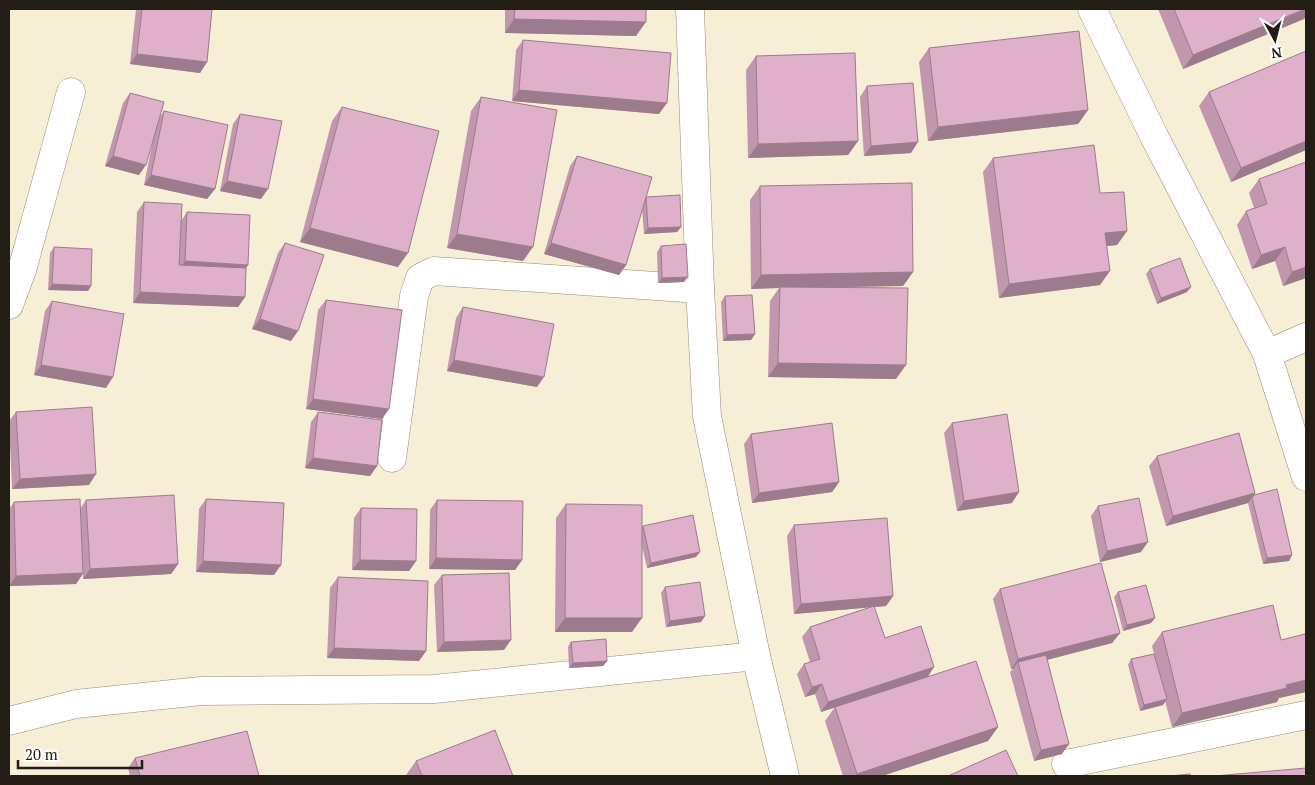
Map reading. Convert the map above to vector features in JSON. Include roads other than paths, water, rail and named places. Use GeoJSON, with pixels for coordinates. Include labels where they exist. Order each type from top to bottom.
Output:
{"type":"FeatureCollection","features":[{"type":"Feature","properties":{"kind":"street"},"geometry":{"type":"LineString","coordinates":[[690,9],[700,289],[707,416],[756,656],[785,776]]}},
{"type":"Feature","properties":{"kind":"street"},"geometry":{"type":"LineString","coordinates":[[1092,9],[1154,136],[1268,354],[1306,477]]}},
{"type":"Feature","properties":{"kind":"street"},"geometry":{"type":"LineString","coordinates":[[9,305],[22,270],[71,92]]}},
{"type":"Feature","properties":{"kind":"street"},"geometry":{"type":"LineString","coordinates":[[392,458],[414,296],[420,278],[434,270],[700,289]]}},
{"type":"Feature","properties":{"kind":"street"},"geometry":{"type":"LineString","coordinates":[[1268,354],[1306,337]]}},
{"type":"Feature","properties":{"kind":"street"},"geometry":{"type":"LineString","coordinates":[[9,721],[76,704],[201,691],[434,689],[756,656]]}},
{"type":"Feature","properties":{"kind":"street"},"geometry":{"type":"LineString","coordinates":[[1066,764],[1306,715]]}}]}
